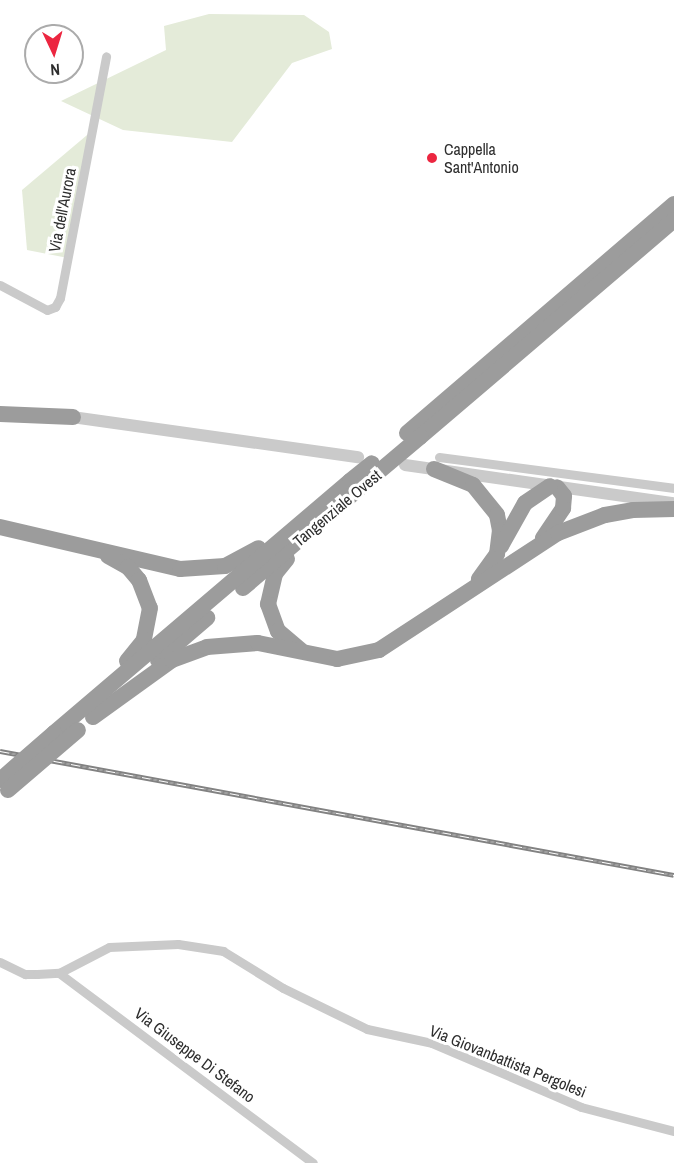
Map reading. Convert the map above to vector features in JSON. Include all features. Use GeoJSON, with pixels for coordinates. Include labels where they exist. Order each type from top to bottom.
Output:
{"type":"FeatureCollection","features":[{"type":"Feature","properties":{"kind":"highway","name":"Tangenziale Ovest"},"geometry":{"type":"LineString","coordinates":[[3,789],[66,729],[93,717],[357,483],[638,243],[674,204]]}},
{"type":"Feature","properties":{"kind":"highway","name":"Tangenziale Ovest"},"geometry":{"type":"LineString","coordinates":[[638,243],[674,220]]}},
{"type":"Feature","properties":{"kind":"highway"},"geometry":{"type":"LineString","coordinates":[[0,414],[73,417]]}},
{"type":"Feature","properties":{"kind":"highway"},"geometry":{"type":"LineString","coordinates":[[437,463],[468,482],[490,504],[500,530],[497,554]]}},
{"type":"Feature","properties":{"kind":"highway","name":"Tangenziale Ovest"},"geometry":{"type":"LineString","coordinates":[[3,789],[66,729],[326,502],[357,483]]}},
{"type":"Feature","properties":{"kind":"highway"},"geometry":{"type":"LineString","coordinates":[[321,658],[296,648],[278,632],[271,619],[269,590],[285,562],[354,500],[357,483]]}},
{"type":"Feature","properties":{"kind":"highway"},"geometry":{"type":"LineString","coordinates":[[463,596],[492,566],[525,503],[553,486],[564,496],[563,508],[538,544]]}},
{"type":"Feature","properties":{"kind":"highway"},"geometry":{"type":"LineString","coordinates":[[0,527],[180,569],[210,569],[243,558],[318,503],[326,502]]}},
{"type":"Feature","properties":{"kind":"highway"},"geometry":{"type":"LineString","coordinates":[[93,717],[172,660],[207,647],[258,643],[321,658],[347,658],[379,650],[538,544],[605,515],[651,508],[674,509]]}},
{"type":"Feature","properties":{"kind":"highway"},"geometry":{"type":"LineString","coordinates":[[66,729],[72,714],[135,653],[149,625],[147,592],[139,580],[128,567],[94,550]]}},
{"type":"Feature","properties":{"kind":"street","name":"Via dell'Aurora"},"geometry":{"type":"LineString","coordinates":[[0,285],[47,310],[55,307],[60,298],[106,56]]}},
{"type":"Feature","properties":{"kind":"street"},"geometry":{"type":"LineString","coordinates":[[0,408],[358,457]]}},
{"type":"Feature","properties":{"kind":"street"},"geometry":{"type":"LineString","coordinates":[[437,463],[553,486],[674,503]]}},
{"type":"Feature","properties":{"kind":"street"},"geometry":{"type":"LineString","coordinates":[[405,465],[437,463],[674,488]]}},
{"type":"Feature","properties":{"kind":"street","name":"Via Giovanbattista Pergolesi"},"geometry":{"type":"LineString","coordinates":[[0,962],[25,974],[59,973],[109,947],[178,944],[223,951],[283,988],[368,1029],[432,1043],[581,1107],[674,1131]]}},
{"type":"Feature","properties":{"kind":"street","name":"Via Giuseppe Di Stefano"},"geometry":{"type":"LineString","coordinates":[[59,973],[313,1163]]}},
{"type":"Feature","properties":{"kind":"green space"},"geometry":{"type":"Polygon","coordinates":[[[209,14],[304,15],[329,32],[332,49],[292,63],[232,142],[123,130],[61,101],[166,50],[164,26],[209,14]]]}},
{"type":"Feature","properties":{"kind":"green space"},"geometry":{"type":"Polygon","coordinates":[[[93,130],[68,258],[27,250],[22,190],[93,130]]]}},
{"type":"Feature","properties":{"kind":"railway"},"geometry":{"type":"LineString","coordinates":[[0,751],[674,875]]}},
{"type":"Feature","properties":{"kind":"place","name":"Cappella Sant'Antonio"},"geometry":{"type":"Point","coordinates":[432,158]}}]}
